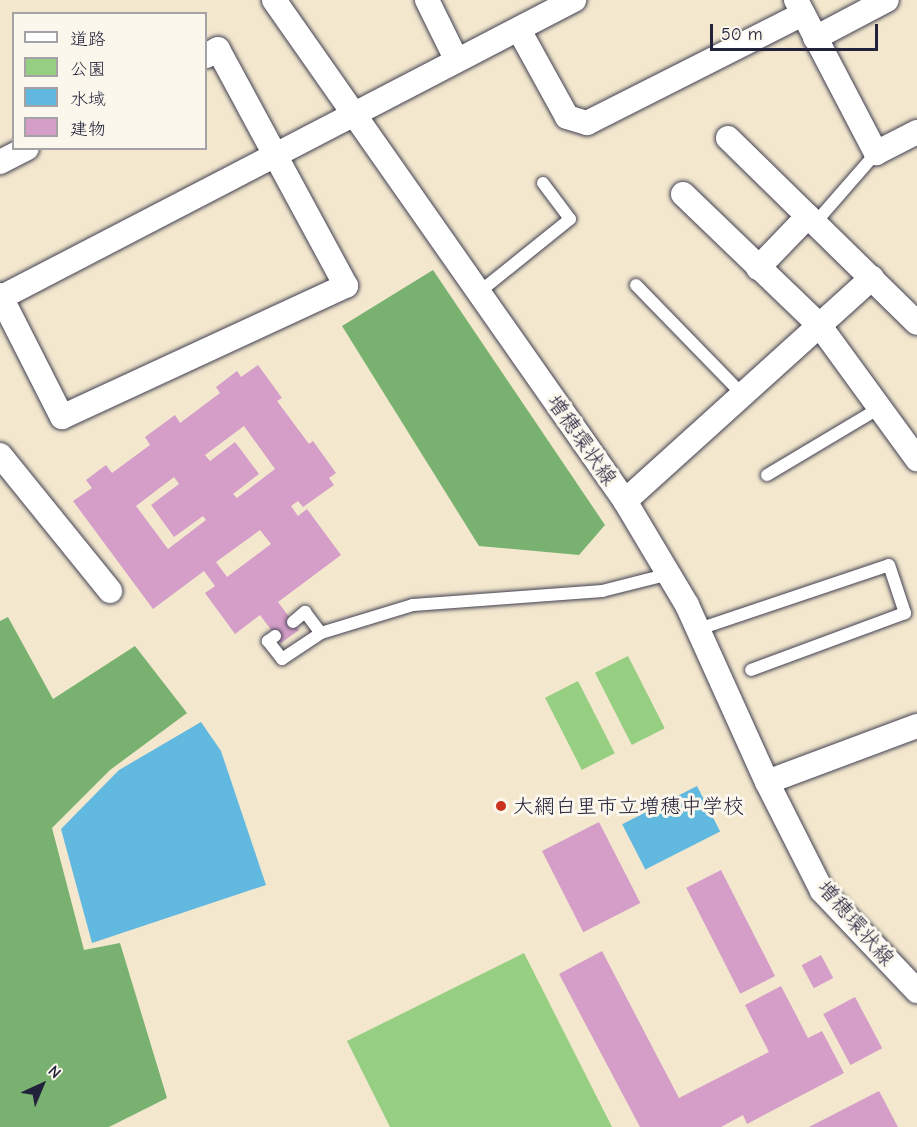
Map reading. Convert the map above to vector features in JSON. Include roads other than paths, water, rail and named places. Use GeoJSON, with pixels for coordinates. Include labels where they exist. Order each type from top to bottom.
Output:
{"type":"FeatureCollection","features":[{"type":"Feature","properties":{"kind":"street","name":"増穂環状線"},"geometry":{"type":"LineString","coordinates":[[274,0],[351,113],[626,501],[699,630],[767,782],[822,891],[917,991]]}},
{"type":"Feature","properties":{"kind":"street"},"geometry":{"type":"LineString","coordinates":[[427,0],[456,59]]}},
{"type":"Feature","properties":{"kind":"street"},"geometry":{"type":"LineString","coordinates":[[207,55],[218,49],[274,153],[346,286],[62,417],[0,297],[274,153],[351,113],[456,59],[519,30],[574,0]]}},
{"type":"Feature","properties":{"kind":"street"},"geometry":{"type":"LineString","coordinates":[[815,38],[887,0]]}},
{"type":"Feature","properties":{"kind":"street"},"geometry":{"type":"LineString","coordinates":[[519,30],[567,117],[587,123],[799,7],[876,153],[917,132]]}},
{"type":"Feature","properties":{"kind":"street"},"geometry":{"type":"LineString","coordinates":[[728,138],[917,323]]}},
{"type":"Feature","properties":{"kind":"street"},"geometry":{"type":"LineString","coordinates":[[0,162],[23,150]]}},
{"type":"Feature","properties":{"kind":"street"},"geometry":{"type":"LineString","coordinates":[[683,194],[820,326],[917,458]]}},
{"type":"Feature","properties":{"kind":"street"},"geometry":{"type":"LineString","coordinates":[[758,268],[812,219]]}},
{"type":"Feature","properties":{"kind":"street"},"geometry":{"type":"LineString","coordinates":[[626,501],[872,278]]}},
{"type":"Feature","properties":{"kind":"street"},"geometry":{"type":"LineString","coordinates":[[0,455],[110,591]]}},
{"type":"Feature","properties":{"kind":"street"},"geometry":{"type":"LineString","coordinates":[[767,782],[917,726]]}},
{"type":"Feature","properties":{"kind":"lane"},"geometry":{"type":"LineString","coordinates":[[812,219],[876,153]]}},
{"type":"Feature","properties":{"kind":"lane"},"geometry":{"type":"LineString","coordinates":[[478,293],[570,219],[543,183]]}},
{"type":"Feature","properties":{"kind":"lane"},"geometry":{"type":"LineString","coordinates":[[636,285],[743,395]]}},
{"type":"Feature","properties":{"kind":"lane"},"geometry":{"type":"LineString","coordinates":[[767,475],[881,407]]}},
{"type":"Feature","properties":{"kind":"lane"},"geometry":{"type":"LineString","coordinates":[[699,630],[889,565],[904,613],[751,670]]}},
{"type":"Feature","properties":{"kind":"lane"},"geometry":{"type":"LineString","coordinates":[[275,636],[268,641],[282,659],[321,633],[421,604],[602,591],[669,574]]}},
{"type":"Feature","properties":{"kind":"lane"},"geometry":{"type":"LineString","coordinates":[[293,622],[305,612],[321,633]]}},
{"type":"Feature","properties":{"kind":"water"},"geometry":{"type":"Polygon","coordinates":[[[201,722],[221,751],[266,885],[92,943],[61,829],[119,770],[201,722]]]}},
{"type":"Feature","properties":{"kind":"water"},"geometry":{"type":"Polygon","coordinates":[[[697,786],[720,831],[645,870],[622,824],[697,786]]]}},
{"type":"Feature","properties":{"kind":"place","name":"大網白里市立増穂中学校"},"geometry":{"type":"Point","coordinates":[501,806]}}]}
